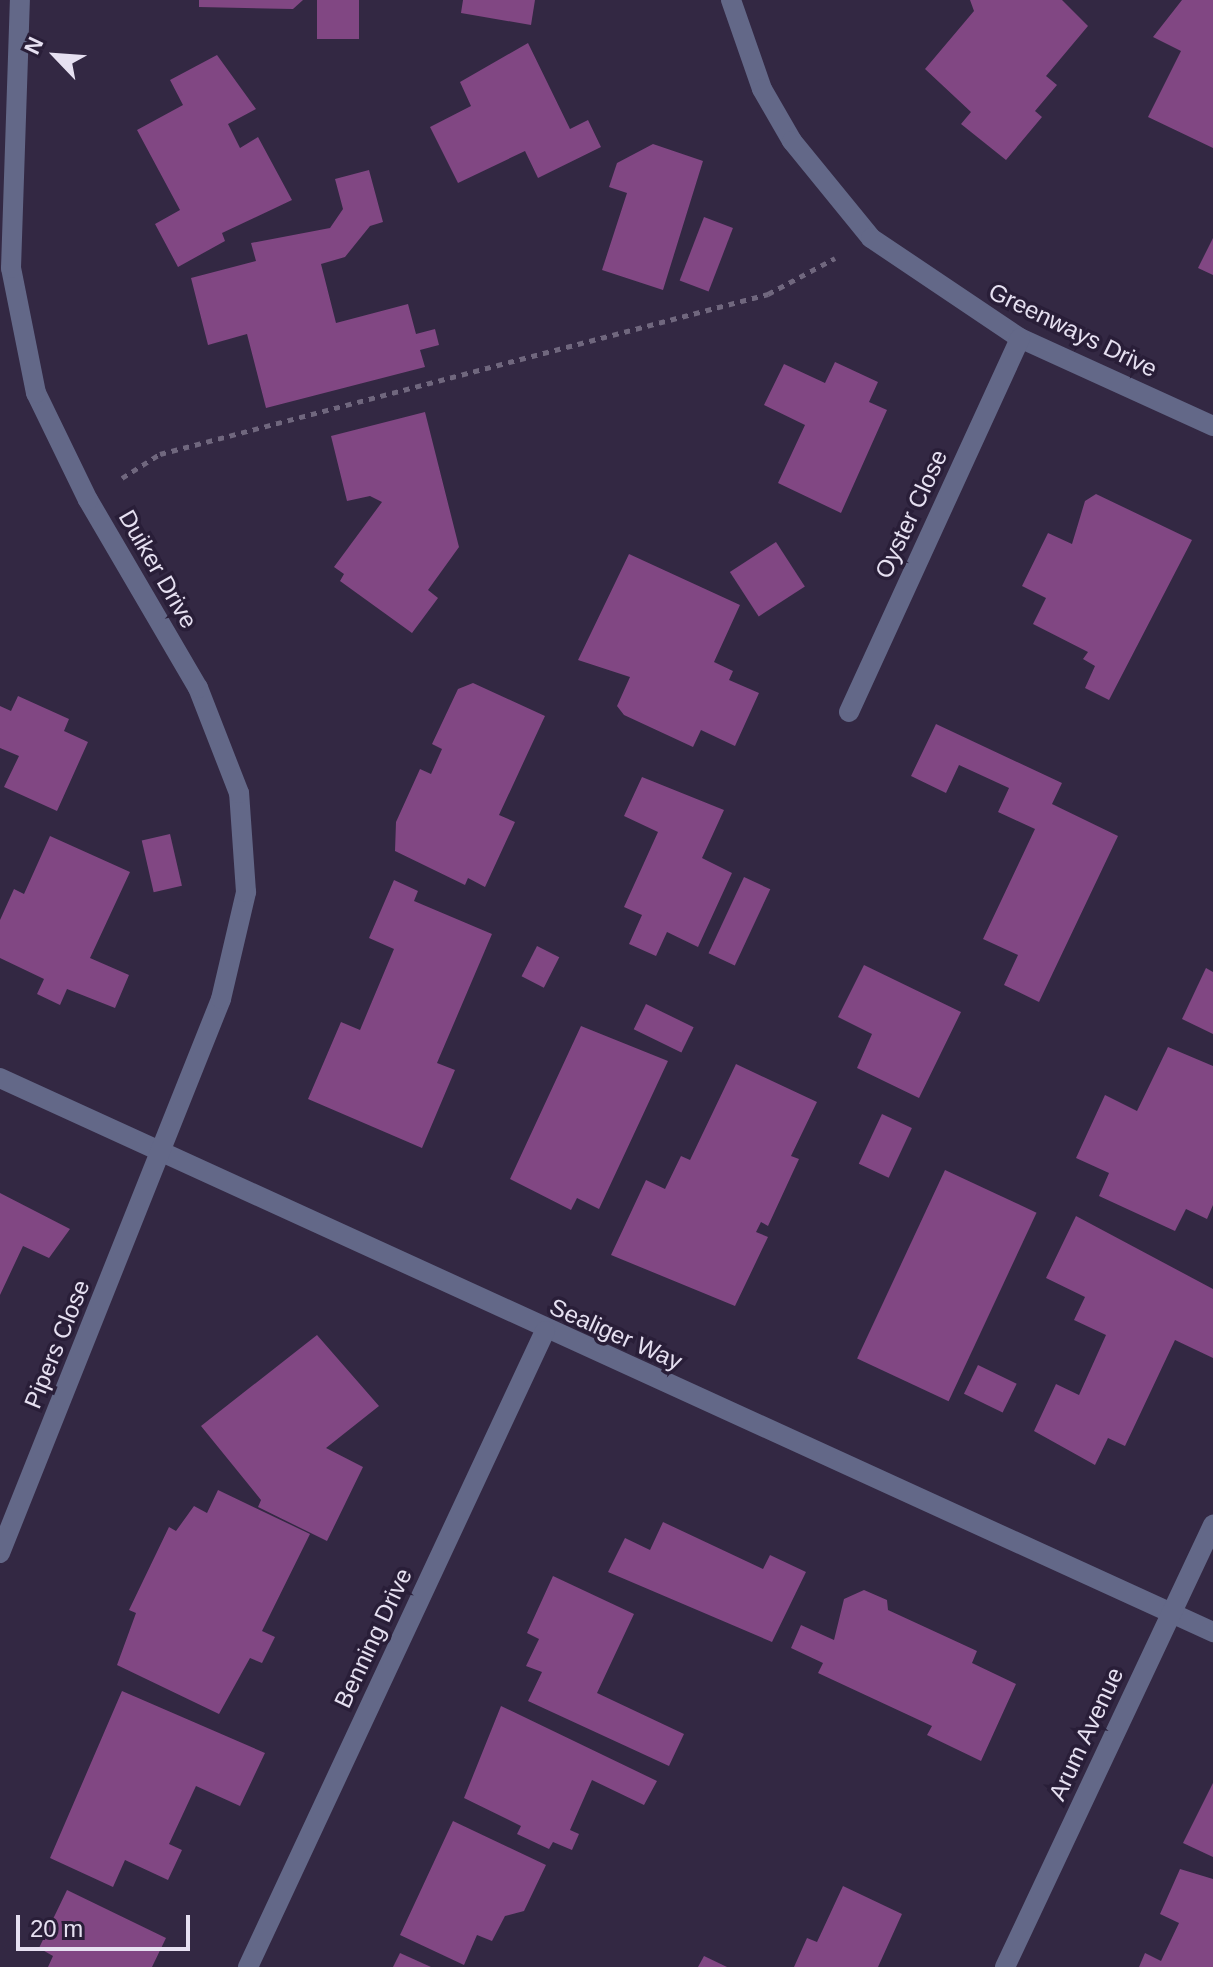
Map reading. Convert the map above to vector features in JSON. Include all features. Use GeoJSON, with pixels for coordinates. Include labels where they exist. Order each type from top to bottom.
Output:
{"type":"FeatureCollection","features":[{"type":"Feature","properties":{"kind":"street","name":"Duiker Drive"},"geometry":{"type":"LineString","coordinates":[[20,0],[11,268],[36,393],[88,500],[198,688],[239,793],[246,892],[221,999],[163,1154]]}},
{"type":"Feature","properties":{"kind":"street","name":"Greenways Drive"},"geometry":{"type":"LineString","coordinates":[[731,0],[762,89],[792,141],[871,238],[1020,338],[1213,426]]}},
{"type":"Feature","properties":{"kind":"street","name":"Oyster Close"},"geometry":{"type":"LineString","coordinates":[[849,712],[1020,338]]}},
{"type":"Feature","properties":{"kind":"street","name":"Sealiger Way"},"geometry":{"type":"LineString","coordinates":[[0,1078],[545,1331],[1213,1632]]}},
{"type":"Feature","properties":{"kind":"street","name":"Pipers Close"},"geometry":{"type":"LineString","coordinates":[[0,1553],[163,1154]]}},
{"type":"Feature","properties":{"kind":"street","name":"Benning Drive"},"geometry":{"type":"LineString","coordinates":[[248,1967],[545,1331]]}},
{"type":"Feature","properties":{"kind":"street","name":"Arum Avenue"},"geometry":{"type":"LineString","coordinates":[[1005,1967],[1213,1524]]}},
{"type":"Feature","properties":{"kind":"path"},"geometry":{"type":"LineString","coordinates":[[88,500],[160,454],[768,294],[871,238]]}},
{"type":"Feature","properties":{"kind":"building"},"geometry":{"type":"Polygon","coordinates":[[[199,0],[303,0],[293,9],[199,7],[199,0]]]}},
{"type":"Feature","properties":{"kind":"building"},"geometry":{"type":"Polygon","coordinates":[[[317,0],[359,0],[359,39],[317,39],[317,0]]]}},
{"type":"Feature","properties":{"kind":"building"},"geometry":{"type":"Polygon","coordinates":[[[463,0],[535,0],[531,25],[461,13],[463,0]]]}},
{"type":"Feature","properties":{"kind":"building"},"geometry":{"type":"Polygon","coordinates":[[[970,0],[1062,0],[1088,26],[1046,76],[1057,85],[1035,111],[1042,117],[1006,160],[961,124],[971,112],[925,69],[974,11],[970,0]]]}},
{"type":"Feature","properties":{"kind":"building"},"geometry":{"type":"Polygon","coordinates":[[[1182,0],[1213,0],[1213,148],[1148,117],[1181,51],[1153,37],[1182,0]]]}},
{"type":"Feature","properties":{"kind":"building"},"geometry":{"type":"Polygon","coordinates":[[[528,43],[570,129],[588,120],[601,147],[538,178],[525,151],[458,183],[430,127],[471,106],[460,82],[528,43]]]}},
{"type":"Feature","properties":{"kind":"building"},"geometry":{"type":"Polygon","coordinates":[[[217,55],[256,109],[228,124],[240,148],[258,137],[292,200],[222,233],[225,241],[178,267],[155,224],[180,210],[137,130],[183,105],[170,80],[217,55]]]}},
{"type":"Feature","properties":{"kind":"building"},"geometry":{"type":"Polygon","coordinates":[[[653,144],[703,161],[663,290],[602,270],[627,193],[609,187],[617,163],[653,144]]]}},
{"type":"Feature","properties":{"kind":"building"},"geometry":{"type":"Polygon","coordinates":[[[369,170],[383,222],[370,226],[345,257],[321,264],[336,323],[408,304],[416,334],[435,329],[439,345],[420,350],[425,367],[266,408],[247,334],[208,345],[191,278],[256,261],[251,243],[330,228],[343,209],[335,179],[369,170]]]}},
{"type":"Feature","properties":{"kind":"building"},"geometry":{"type":"Polygon","coordinates":[[[704,217],[733,228],[709,292],[680,280],[704,217]]]}},
{"type":"Feature","properties":{"kind":"building"},"geometry":{"type":"Polygon","coordinates":[[[1213,238],[1213,275],[1198,268],[1213,238]]]}},
{"type":"Feature","properties":{"kind":"building"},"geometry":{"type":"Polygon","coordinates":[[[835,362],[878,382],[869,402],[887,410],[841,513],[778,483],[805,425],[764,405],[784,364],[825,383],[835,362]]]}},
{"type":"Feature","properties":{"kind":"building"},"geometry":{"type":"Polygon","coordinates":[[[425,412],[459,547],[428,590],[438,598],[412,633],[340,581],[344,574],[334,567],[382,502],[370,496],[347,501],[331,436],[425,412]]]}},
{"type":"Feature","properties":{"kind":"building"},"geometry":{"type":"Polygon","coordinates":[[[1096,494],[1192,540],[1109,700],[1085,688],[1095,666],[1083,659],[1088,652],[1033,624],[1046,598],[1022,586],[1048,533],[1072,544],[1085,501],[1096,494]]]}},
{"type":"Feature","properties":{"kind":"building"},"geometry":{"type":"Polygon","coordinates":[[[776,542],[805,586],[759,616],[730,572],[776,542]]]}},
{"type":"Feature","properties":{"kind":"building"},"geometry":{"type":"Polygon","coordinates":[[[629,554],[740,605],[714,662],[733,671],[729,680],[759,693],[735,746],[701,730],[693,747],[624,715],[617,706],[630,677],[578,660],[629,554]]]}},
{"type":"Feature","properties":{"kind":"building"},"geometry":{"type":"Polygon","coordinates":[[[473,683],[545,716],[499,815],[515,822],[485,887],[468,878],[465,885],[395,851],[396,822],[420,769],[431,774],[442,749],[432,744],[458,689],[473,683]]]}},
{"type":"Feature","properties":{"kind":"building"},"geometry":{"type":"Polygon","coordinates":[[[18,696],[69,719],[64,731],[88,742],[57,811],[4,787],[19,756],[0,748],[0,706],[11,711],[18,696]]]}},
{"type":"Feature","properties":{"kind":"building"},"geometry":{"type":"Polygon","coordinates":[[[936,724],[1062,783],[1052,804],[1118,836],[1039,1002],[1004,985],[1018,955],[983,939],[1035,829],[998,812],[1009,788],[959,765],[946,793],[911,776],[936,724]]]}},
{"type":"Feature","properties":{"kind":"building"},"geometry":{"type":"Polygon","coordinates":[[[642,777],[724,810],[702,858],[732,873],[698,947],[667,932],[656,956],[629,944],[642,915],[624,907],[658,832],[624,816],[642,777]]]}},
{"type":"Feature","properties":{"kind":"building"},"geometry":{"type":"Polygon","coordinates":[[[170,834],[182,886],[154,892],[142,841],[170,834]]]}},
{"type":"Feature","properties":{"kind":"building"},"geometry":{"type":"Polygon","coordinates":[[[50,836],[130,872],[90,958],[129,975],[115,1008],[67,989],[60,1005],[37,994],[44,979],[0,958],[0,920],[14,889],[24,894],[50,836]]]}},
{"type":"Feature","properties":{"kind":"building"},"geometry":{"type":"Polygon","coordinates":[[[744,877],[770,889],[735,965],[709,953],[744,877]]]}},
{"type":"Feature","properties":{"kind":"building"},"geometry":{"type":"Polygon","coordinates":[[[394,880],[418,891],[414,901],[492,934],[437,1063],[455,1070],[422,1148],[308,1099],[341,1022],[360,1030],[394,949],[369,938],[394,880]]]}},
{"type":"Feature","properties":{"kind":"building"},"geometry":{"type":"Polygon","coordinates":[[[537,946],[559,957],[544,988],[522,976],[537,946]]]}},
{"type":"Feature","properties":{"kind":"building"},"geometry":{"type":"Polygon","coordinates":[[[864,965],[961,1012],[919,1098],[857,1068],[872,1034],[838,1017],[864,965]]]}},
{"type":"Feature","properties":{"kind":"building"},"geometry":{"type":"Polygon","coordinates":[[[1206,968],[1213,972],[1213,1034],[1182,1019],[1206,968]]]}},
{"type":"Feature","properties":{"kind":"building"},"geometry":{"type":"Polygon","coordinates":[[[646,1004],[694,1027],[681,1052],[634,1029],[646,1004]]]}},
{"type":"Feature","properties":{"kind":"building"},"geometry":{"type":"Polygon","coordinates":[[[581,1026],[668,1061],[599,1209],[577,1198],[571,1210],[510,1179],[581,1026]]]}},
{"type":"Feature","properties":{"kind":"building"},"geometry":{"type":"Polygon","coordinates":[[[1168,1047],[1213,1066],[1213,1205],[1207,1219],[1186,1209],[1175,1231],[1099,1196],[1109,1173],[1076,1158],[1105,1095],[1137,1111],[1168,1047]]]}},
{"type":"Feature","properties":{"kind":"building"},"geometry":{"type":"Polygon","coordinates":[[[736,1064],[817,1102],[791,1156],[799,1159],[768,1226],[761,1222],[756,1232],[768,1237],[735,1306],[611,1255],[646,1180],[665,1189],[681,1156],[690,1160],[736,1064]]]}},
{"type":"Feature","properties":{"kind":"building"},"geometry":{"type":"Polygon","coordinates":[[[882,1114],[912,1128],[889,1178],[859,1164],[882,1114]]]}},
{"type":"Feature","properties":{"kind":"building"},"geometry":{"type":"Polygon","coordinates":[[[945,1170],[1037,1213],[949,1401],[857,1359],[945,1170]]]}},
{"type":"Feature","properties":{"kind":"building"},"geometry":{"type":"Polygon","coordinates":[[[0,1193],[70,1229],[49,1258],[23,1246],[0,1295],[0,1193]]]}},
{"type":"Feature","properties":{"kind":"building"},"geometry":{"type":"Polygon","coordinates":[[[1076,1216],[1213,1289],[1213,1358],[1175,1340],[1125,1446],[1108,1438],[1095,1465],[1034,1431],[1056,1384],[1079,1395],[1106,1335],[1074,1320],[1085,1297],[1046,1278],[1076,1216]]]}},
{"type":"Feature","properties":{"kind":"building"},"geometry":{"type":"Polygon","coordinates":[[[317,1335],[379,1406],[326,1448],[363,1467],[327,1541],[258,1507],[261,1500],[201,1426],[317,1335]]]}},
{"type":"Feature","properties":{"kind":"building"},"geometry":{"type":"Polygon","coordinates":[[[978,1365],[1017,1384],[1003,1413],[964,1394],[978,1365]]]}},
{"type":"Feature","properties":{"kind":"building"},"geometry":{"type":"Polygon","coordinates":[[[218,1490],[310,1534],[262,1631],[275,1637],[262,1663],[250,1658],[219,1714],[117,1665],[136,1613],[129,1610],[169,1527],[176,1531],[194,1506],[207,1513],[218,1490]]]}},
{"type":"Feature","properties":{"kind":"building"},"geometry":{"type":"Polygon","coordinates":[[[663,1522],[763,1569],[770,1555],[806,1572],[772,1642],[608,1572],[625,1538],[650,1550],[663,1522]]]}},
{"type":"Feature","properties":{"kind":"building"},"geometry":{"type":"Polygon","coordinates":[[[553,1576],[634,1614],[597,1693],[684,1734],[669,1766],[528,1701],[542,1672],[526,1666],[539,1639],[527,1633],[553,1576]]]}},
{"type":"Feature","properties":{"kind":"building"},"geometry":{"type":"Polygon","coordinates":[[[864,1590],[887,1600],[888,1610],[977,1651],[972,1663],[1016,1684],[981,1761],[927,1735],[932,1726],[818,1673],[823,1663],[791,1648],[801,1625],[834,1640],[844,1599],[864,1590]]]}},
{"type":"Feature","properties":{"kind":"building"},"geometry":{"type":"Polygon","coordinates":[[[122,1691],[265,1753],[240,1806],[196,1786],[169,1844],[182,1850],[168,1880],[125,1860],[113,1887],[50,1858],[122,1691]]]}},
{"type":"Feature","properties":{"kind":"building"},"geometry":{"type":"Polygon","coordinates":[[[501,1706],[657,1781],[644,1805],[592,1780],[570,1830],[579,1834],[572,1850],[553,1842],[549,1849],[517,1834],[521,1826],[464,1798],[501,1706]]]}},
{"type":"Feature","properties":{"kind":"building"},"geometry":{"type":"Polygon","coordinates":[[[1213,1783],[1213,1857],[1183,1843],[1213,1783]]]}},
{"type":"Feature","properties":{"kind":"building"},"geometry":{"type":"Polygon","coordinates":[[[453,1821],[546,1865],[524,1911],[505,1916],[492,1941],[477,1935],[464,1965],[400,1935],[453,1821]]]}},
{"type":"Feature","properties":{"kind":"building"},"geometry":{"type":"Polygon","coordinates":[[[1180,1869],[1213,1879],[1213,1967],[1139,1967],[1145,1953],[1161,1961],[1179,1923],[1160,1914],[1180,1869]]]}},
{"type":"Feature","properties":{"kind":"building"},"geometry":{"type":"Polygon","coordinates":[[[843,1886],[902,1914],[878,1967],[794,1967],[807,1938],[817,1942],[843,1886]]]}},
{"type":"Feature","properties":{"kind":"building"},"geometry":{"type":"Polygon","coordinates":[[[67,1890],[166,1938],[152,1967],[48,1967],[53,1956],[39,1948],[67,1890]]]}},
{"type":"Feature","properties":{"kind":"building"},"geometry":{"type":"Polygon","coordinates":[[[400,1953],[431,1967],[393,1967],[400,1953]]]}},
{"type":"Feature","properties":{"kind":"building"},"geometry":{"type":"Polygon","coordinates":[[[704,1956],[727,1967],[698,1967],[704,1956]]]}}]}
